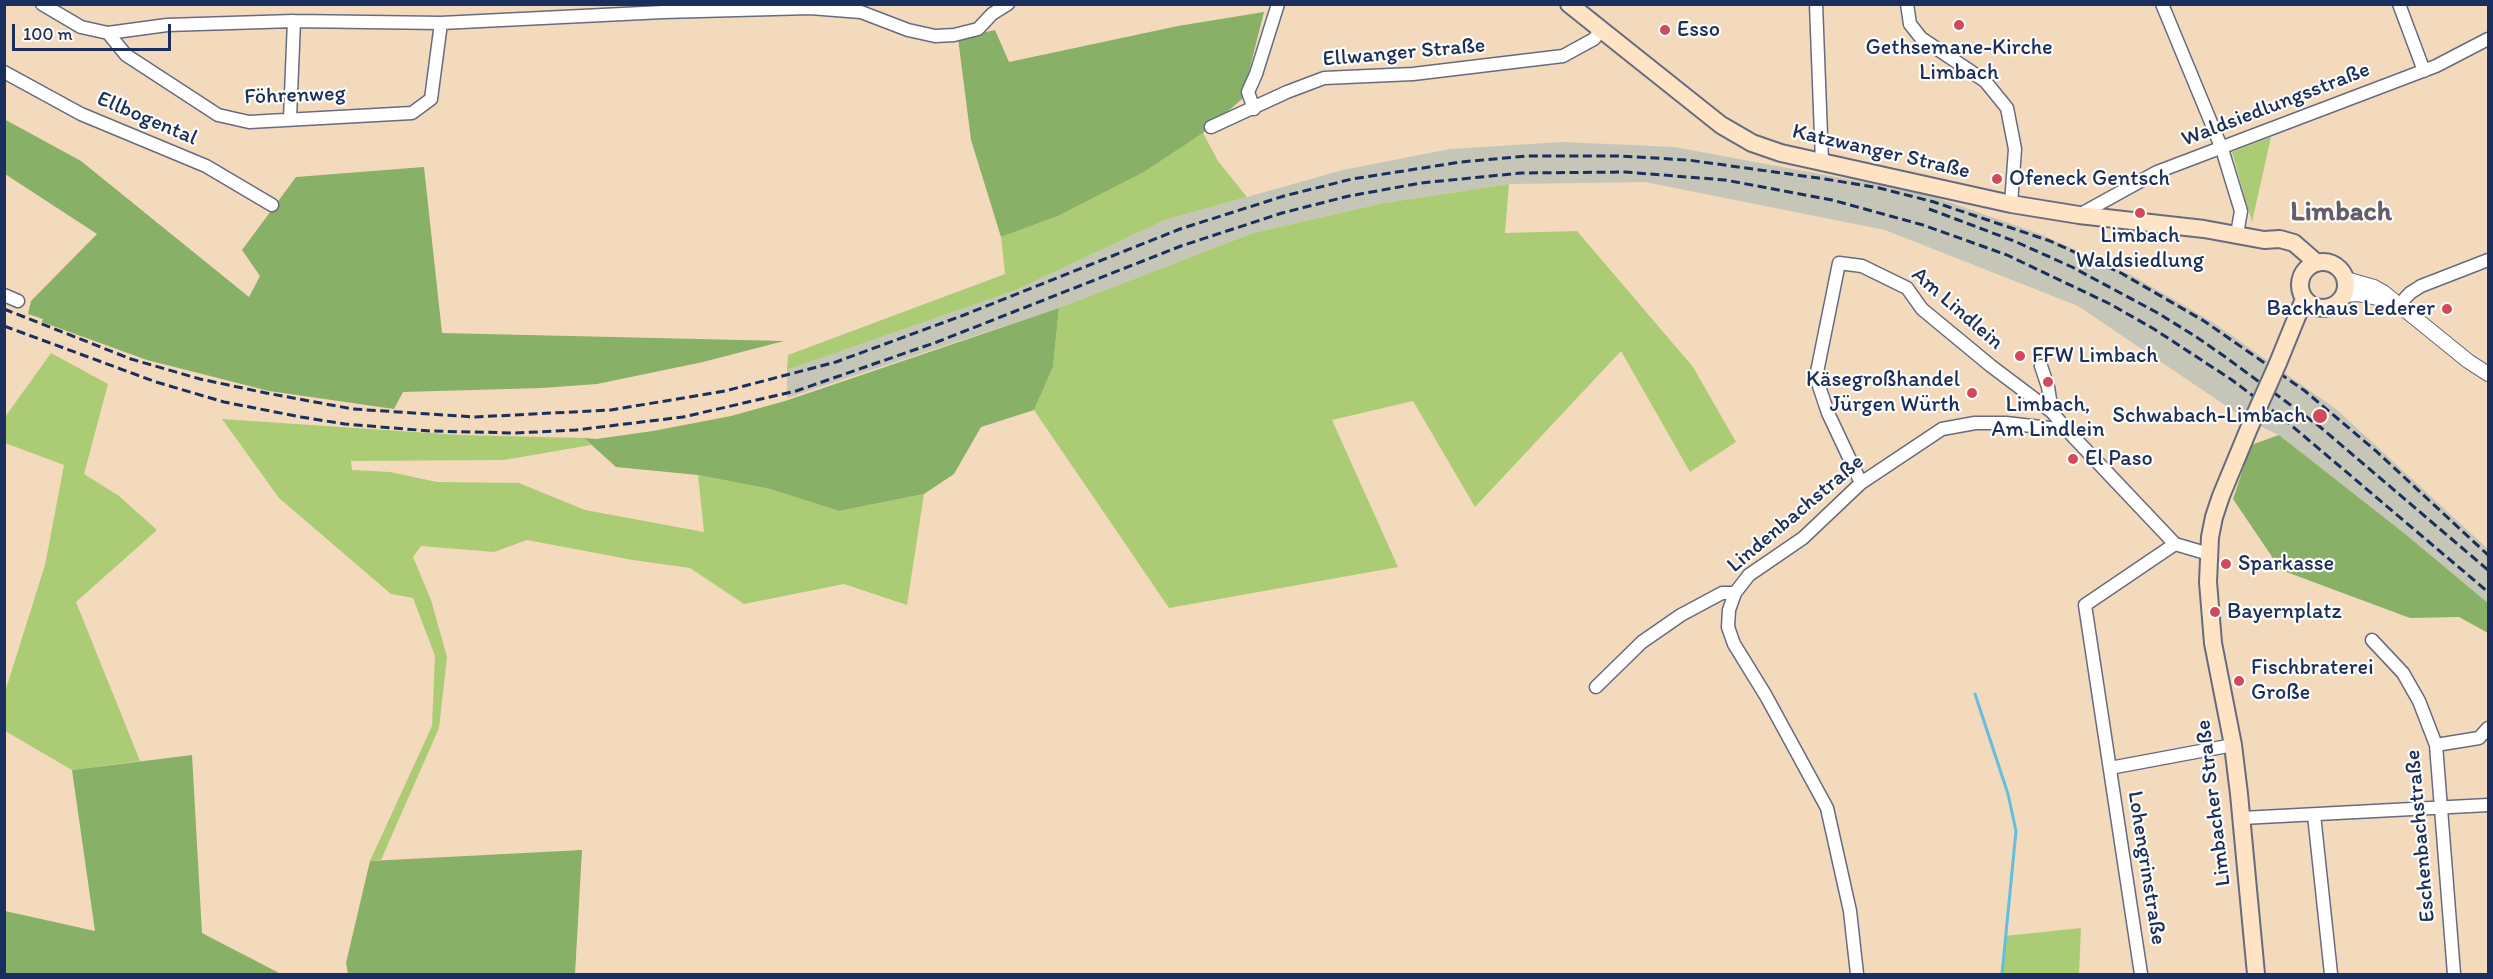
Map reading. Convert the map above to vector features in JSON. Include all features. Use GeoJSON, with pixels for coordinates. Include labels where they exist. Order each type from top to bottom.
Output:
{"type":"FeatureCollection","features":[{"type":"Feature","properties":{"kind":"main road","name":"Katzwanger Straße"},"geometry":{"type":"LineString","coordinates":[[1569,4],[1735,135],[1781,153],[2011,204],[2079,215],[2237,234],[2264,240],[2280,239],[2294,243],[2311,267]]}},
{"type":"Feature","properties":{"kind":"main road"},"geometry":{"type":"LineString","coordinates":[[2334,264],[2342,270],[2345,287],[2338,303],[2330,308],[2311,305],[2304,299],[2300,290],[2301,280],[2311,267],[2334,264]]}},
{"type":"Feature","properties":{"kind":"main road","name":"Limbacher Straße"},"geometry":{"type":"LineString","coordinates":[[2256,975],[2233,745],[2210,620],[2210,537],[2221,496],[2290,338],[2304,299]]}},
{"type":"Feature","properties":{"kind":"main road","name":"Limbacher Straße"},"geometry":{"type":"LineString","coordinates":[[2290,338],[2320,308]]}},
{"type":"Feature","properties":{"kind":"street"},"geometry":{"type":"LineString","coordinates":[[42,4],[81,27],[108,33],[167,25],[294,21],[441,23],[674,8],[810,8],[861,12],[908,30],[935,36],[954,35],[978,29],[992,14],[1008,4]]}},
{"type":"Feature","properties":{"kind":"street"},"geometry":{"type":"LineString","coordinates":[[1254,109],[1248,92],[1278,4]]}},
{"type":"Feature","properties":{"kind":"street"},"geometry":{"type":"LineString","coordinates":[[1816,4],[1822,162]]}},
{"type":"Feature","properties":{"kind":"street"},"geometry":{"type":"LineString","coordinates":[[1907,4],[1910,24],[1921,38],[1985,81],[2007,108],[2015,149],[2011,204]]}},
{"type":"Feature","properties":{"kind":"street"},"geometry":{"type":"LineString","coordinates":[[2162,4],[2222,149],[2241,211],[2237,234]]}},
{"type":"Feature","properties":{"kind":"street"},"geometry":{"type":"LineString","coordinates":[[2399,4],[2424,71]]}},
{"type":"Feature","properties":{"kind":"street"},"geometry":{"type":"LineString","coordinates":[[290,118],[294,21]]}},
{"type":"Feature","properties":{"kind":"street","name":"Föhrenweg"},"geometry":{"type":"LineString","coordinates":[[108,33],[126,55],[218,115],[249,122],[412,112],[431,99],[441,23]]}},
{"type":"Feature","properties":{"kind":"street","name":"Ellwanger Straße"},"geometry":{"type":"LineString","coordinates":[[1211,127],[1287,92],[1324,78],[1413,74],[1563,56],[1594,39],[1601,30]]}},
{"type":"Feature","properties":{"kind":"street","name":"Waldsiedlungsstraße"},"geometry":{"type":"LineString","coordinates":[[2079,215],[2157,172],[2424,71],[2488,39]]}},
{"type":"Feature","properties":{"kind":"street","name":"Ellbogental"},"geometry":{"type":"LineString","coordinates":[[4,72],[81,114],[206,166],[272,205]]}},
{"type":"Feature","properties":{"kind":"street"},"geometry":{"type":"LineString","coordinates":[[2395,304],[2421,286],[2488,260]]}},
{"type":"Feature","properties":{"kind":"street","name":"Am Lindlein"},"geometry":{"type":"LineString","coordinates":[[1861,483],[1828,413],[1816,377],[1839,263],[1862,266],[1907,288],[1922,309],[1991,366],[2052,412]]}},
{"type":"Feature","properties":{"kind":"street"},"geometry":{"type":"LineString","coordinates":[[2345,287],[2395,304],[2488,374]]}},
{"type":"Feature","properties":{"kind":"street"},"geometry":{"type":"LineString","coordinates":[[4,296],[18,301]]}},
{"type":"Feature","properties":{"kind":"street"},"geometry":{"type":"LineString","coordinates":[[2041,366],[2048,387],[2052,412],[2067,430],[2175,544],[2209,554]]}},
{"type":"Feature","properties":{"kind":"street","name":"Lindenbachstraße"},"geometry":{"type":"LineString","coordinates":[[1857,975],[1850,911],[1827,808],[1766,696],[1734,644],[1728,627],[1729,610],[1735,593],[1749,575],[1803,538],[1861,483],[1942,429],[1974,423],[2006,423],[2067,430]]}},
{"type":"Feature","properties":{"kind":"street","name":"Lohengrinstraße"},"geometry":{"type":"LineString","coordinates":[[2141,975],[2085,605],[2175,544]]}},
{"type":"Feature","properties":{"kind":"street"},"geometry":{"type":"LineString","coordinates":[[1596,687],[1642,642],[1681,615],[1722,593],[1735,593]]}},
{"type":"Feature","properties":{"kind":"street","name":"Eschenbachstraße"},"geometry":{"type":"LineString","coordinates":[[2372,640],[2403,673],[2419,700],[2436,745],[2454,975]]}},
{"type":"Feature","properties":{"kind":"street"},"geometry":{"type":"LineString","coordinates":[[2436,745],[2479,738],[2488,728]]}},
{"type":"Feature","properties":{"kind":"street","name":"Lohengrinstraße"},"geometry":{"type":"LineString","coordinates":[[2110,768],[2233,745]]}},
{"type":"Feature","properties":{"kind":"street"},"geometry":{"type":"LineString","coordinates":[[2242,819],[2488,806]]}},
{"type":"Feature","properties":{"kind":"street"},"geometry":{"type":"LineString","coordinates":[[2314,815],[2331,975]]}},
{"type":"Feature","properties":{"kind":"shaded area"},"geometry":{"type":"Polygon","coordinates":[[[1563,142],[1674,147],[1923,193],[2040,234],[2133,276],[2211,321],[2336,409],[2488,549],[2488,603],[2404,533],[2279,435],[2247,420],[2078,306],[1885,230],[1645,182],[1509,184],[1384,203],[1253,233],[1059,308],[787,398],[787,370],[1016,290],[1165,220],[1343,170],[1450,149],[1563,142]]]}},
{"type":"Feature","properties":{"kind":"green space"},"geometry":{"type":"Polygon","coordinates":[[[1264,12],[1242,99],[1203,133],[1144,172],[1058,216],[1001,237],[971,140],[958,38],[995,30],[1009,62],[1178,26],[1264,12]]]}},
{"type":"Feature","properties":{"kind":"green space"},"geometry":{"type":"Polygon","coordinates":[[[4,119],[81,161],[249,297],[260,276],[242,250],[296,177],[424,167],[442,333],[784,341],[703,362],[597,384],[403,392],[394,409],[269,391],[147,360],[42,322],[43,319],[28,314],[31,301],[97,234],[5,174],[4,119]]]}},
{"type":"Feature","properties":{"kind":"green space"},"geometry":{"type":"Polygon","coordinates":[[[1203,133],[1218,161],[1247,197],[1165,220],[1016,290],[787,370],[788,355],[1005,274],[1001,237],[1058,216],[1144,172],[1203,133]]]}},
{"type":"Feature","properties":{"kind":"green space"},"geometry":{"type":"Polygon","coordinates":[[[2271,137],[2252,222],[2232,152],[2271,137]]]}},
{"type":"Feature","properties":{"kind":"green space"},"geometry":{"type":"Polygon","coordinates":[[[1509,184],[1505,233],[1577,231],[1693,367],[1736,442],[1690,472],[1621,351],[1475,507],[1413,401],[1332,420],[1398,567],[1169,608],[1034,410],[1053,367],[1059,308],[1253,233],[1384,203],[1509,184]]]}},
{"type":"Feature","properties":{"kind":"green space"},"geometry":{"type":"Polygon","coordinates":[[[1059,308],[1053,367],[1034,410],[981,427],[954,474],[924,494],[839,511],[770,489],[698,475],[616,467],[584,438],[596,439],[653,431],[731,416],[785,401],[1059,308]]]}},
{"type":"Feature","properties":{"kind":"green space"},"geometry":{"type":"Polygon","coordinates":[[[51,353],[108,384],[84,474],[119,496],[157,530],[76,602],[140,761],[72,770],[5,731],[5,692],[45,565],[64,465],[5,443],[5,417],[51,353]]]}},
{"type":"Feature","properties":{"kind":"green space"},"geometry":{"type":"Polygon","coordinates":[[[222,419],[459,435],[584,438],[591,445],[504,460],[351,461],[352,470],[390,472],[437,482],[519,483],[585,510],[704,532],[698,475],[770,489],[839,511],[924,494],[907,605],[844,584],[744,604],[690,568],[527,540],[494,552],[421,546],[413,557],[431,600],[447,657],[439,728],[381,860],[370,861],[432,726],[435,656],[413,598],[391,594],[279,498],[222,419]]]}},
{"type":"Feature","properties":{"kind":"green space"},"geometry":{"type":"Polygon","coordinates":[[[2279,435],[2404,533],[2488,603],[2488,633],[2459,617],[2410,618],[2281,570],[2233,499],[2251,445],[2279,435]]]}},
{"type":"Feature","properties":{"kind":"green space"},"geometry":{"type":"Polygon","coordinates":[[[192,755],[202,933],[281,974],[5,974],[5,911],[95,931],[72,770],[192,755]]]}},
{"type":"Feature","properties":{"kind":"green space"},"geometry":{"type":"Polygon","coordinates":[[[582,850],[575,974],[348,974],[346,963],[370,861],[582,850]]]}},
{"type":"Feature","properties":{"kind":"green space"},"geometry":{"type":"Polygon","coordinates":[[[2081,928],[2079,974],[2001,974],[2005,936],[2081,928]]]}},
{"type":"Feature","properties":{"kind":"waterway"},"geometry":{"type":"LineString","coordinates":[[1975,694],[2008,794],[2016,831],[2002,974]]}},
{"type":"Feature","properties":{"kind":"railway"},"geometry":{"type":"LineString","coordinates":[[4,309],[131,359],[200,379],[353,409],[475,417],[611,410],[725,391],[836,362],[964,315],[1180,229],[1284,196],[1352,179],[1461,162],[1526,156],[1618,156],[1688,160],[1879,188],[1934,202],[2050,241],[2121,273],[2204,321],[2305,391],[2376,451],[2488,555]]}},
{"type":"Feature","properties":{"kind":"railway"},"geometry":{"type":"LineString","coordinates":[[4,326],[156,382],[224,402],[301,417],[345,424],[430,431],[515,433],[576,430],[683,417],[796,391],[937,342],[1181,246],[1282,213],[1349,196],[1421,183],[1521,173],[1625,172],[1725,180],[1832,200],[1923,225],[2007,255],[2110,304],[2154,329],[2232,380],[2285,420],[2488,592]]}},
{"type":"Feature","properties":{"kind":"railway"},"geometry":{"type":"LineString","coordinates":[[1929,209],[2014,241],[2072,267],[2156,312],[2195,336],[2319,426],[2488,570]]}},
{"type":"Feature","properties":{"kind":"place","name":"Gethsemane-Kirche Limbach"},"geometry":{"type":"Point","coordinates":[1959,25]}},
{"type":"Feature","properties":{"kind":"place","name":"Esso"},"geometry":{"type":"Point","coordinates":[1665,30]}},
{"type":"Feature","properties":{"kind":"place","name":"Ofeneck Gentsch"},"geometry":{"type":"Point","coordinates":[1997,179]}},
{"type":"Feature","properties":{"kind":"place","name":"Limbach Waldsiedlung"},"geometry":{"type":"Point","coordinates":[2140,213]}},
{"type":"Feature","properties":{"kind":"place","name":"Backhaus Lederer"},"geometry":{"type":"Point","coordinates":[2447,309]}},
{"type":"Feature","properties":{"kind":"place","name":"FFW Limbach"},"geometry":{"type":"Point","coordinates":[2020,356]}},
{"type":"Feature","properties":{"kind":"place","name":"Limbach, Am Lindlein"},"geometry":{"type":"Point","coordinates":[2048,382]}},
{"type":"Feature","properties":{"kind":"place","name":"Käsegroßhandel Jürgen Würth"},"geometry":{"type":"Point","coordinates":[1972,393]}},
{"type":"Feature","properties":{"kind":"place","name":"Schwabach-Limbach"},"geometry":{"type":"Point","coordinates":[2320,416]}},
{"type":"Feature","properties":{"kind":"place","name":"El Paso"},"geometry":{"type":"Point","coordinates":[2073,459]}},
{"type":"Feature","properties":{"kind":"place","name":"Sparkasse"},"geometry":{"type":"Point","coordinates":[2226,564]}},
{"type":"Feature","properties":{"kind":"place","name":"Bayernplatz"},"geometry":{"type":"Point","coordinates":[2215,612]}},
{"type":"Feature","properties":{"kind":"place","name":"Fischbraterei Große"},"geometry":{"type":"Point","coordinates":[2239,681]}},
{"type":"Feature","properties":{"kind":"district","name":"Limbach"},"geometry":{"type":"Point","coordinates":[2341,213]}}]}
